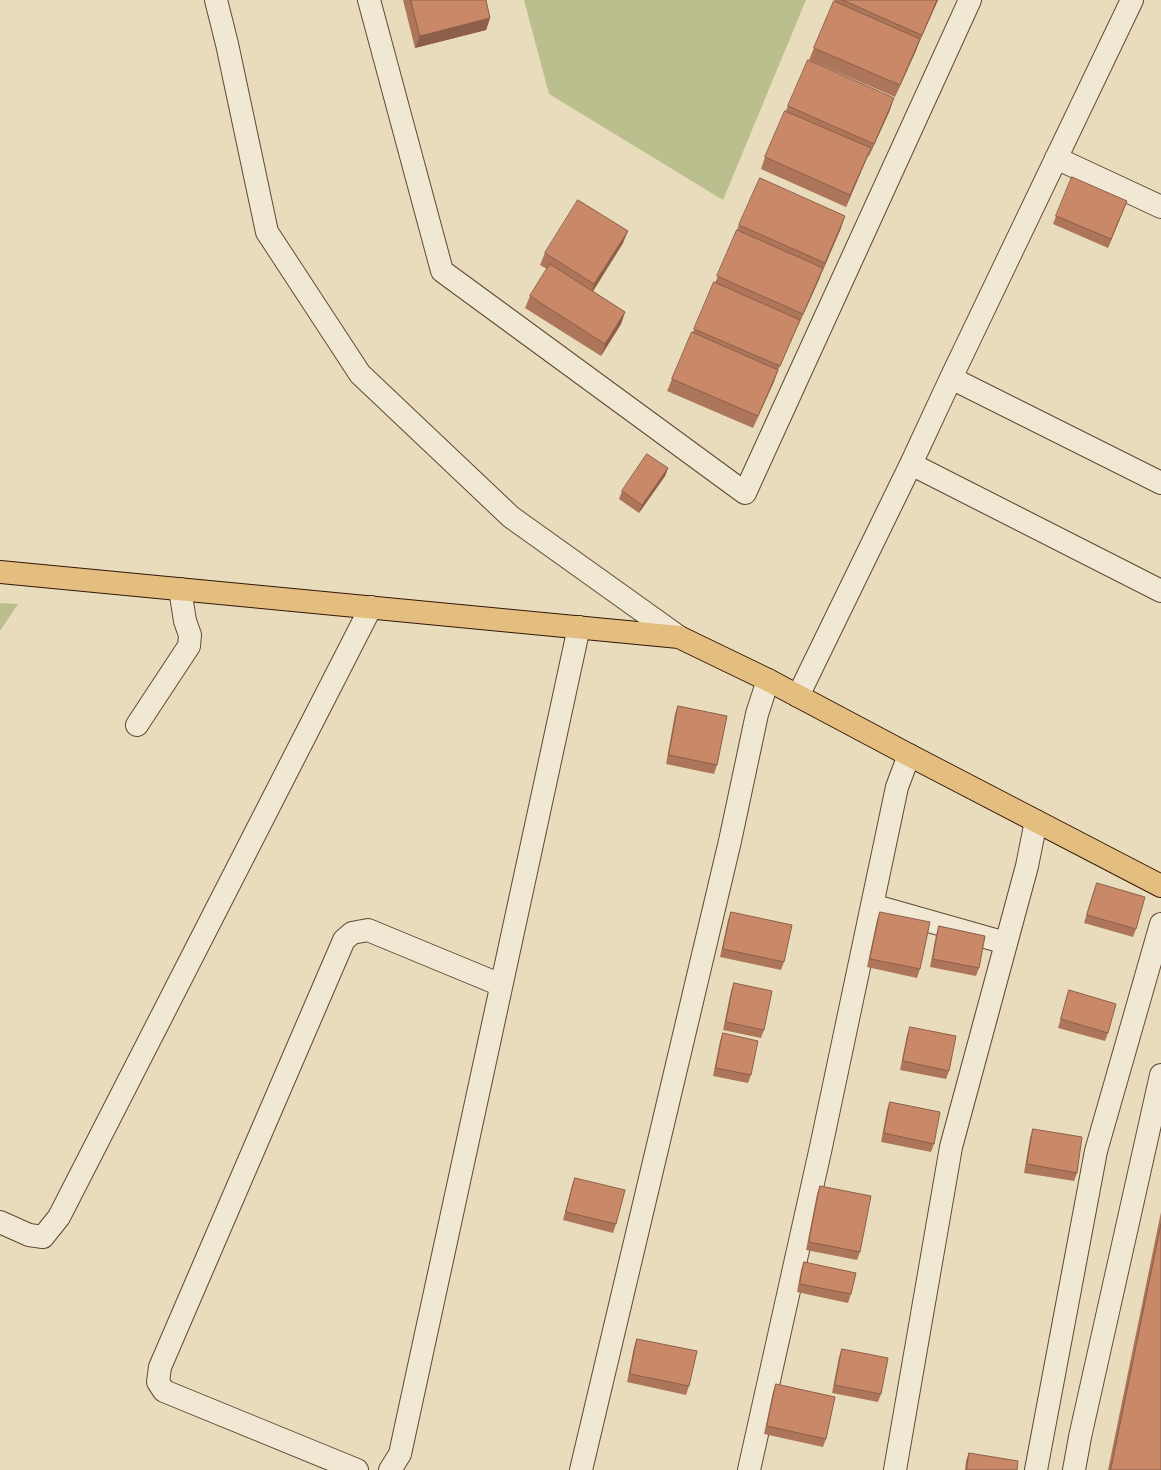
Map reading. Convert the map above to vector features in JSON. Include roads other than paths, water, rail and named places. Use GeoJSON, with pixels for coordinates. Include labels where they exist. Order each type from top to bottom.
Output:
{"type":"FeatureCollection","features":[{"type":"Feature","properties":{"kind":"main road"},"geometry":{"type":"LineString","coordinates":[[0,572],[679,636],[768,680],[1161,886]]}},
{"type":"Feature","properties":{"kind":"street"},"geometry":{"type":"LineString","coordinates":[[216,0],[227,44],[267,232],[360,374],[511,517],[679,636]]}},
{"type":"Feature","properties":{"kind":"street"},"geometry":{"type":"LineString","coordinates":[[369,0],[442,271],[744,493],[970,0]]}},
{"type":"Feature","properties":{"kind":"street"},"geometry":{"type":"LineString","coordinates":[[798,696],[911,464],[1132,0]]}},
{"type":"Feature","properties":{"kind":"street"},"geometry":{"type":"LineString","coordinates":[[1056,158],[1161,207]]}},
{"type":"Feature","properties":{"kind":"street"},"geometry":{"type":"LineString","coordinates":[[951,378],[1161,483]]}},
{"type":"Feature","properties":{"kind":"street"},"geometry":{"type":"LineString","coordinates":[[911,464],[1161,592]]}},
{"type":"Feature","properties":{"kind":"street"},"geometry":{"type":"LineString","coordinates":[[137,725],[190,646],[190,635],[185,621],[180,589]]}},
{"type":"Feature","properties":{"kind":"street"},"geometry":{"type":"LineString","coordinates":[[0,1222],[28,1235],[43,1237],[59,1217],[371,607]]}},
{"type":"Feature","properties":{"kind":"street"},"geometry":{"type":"LineString","coordinates":[[390,1470],[400,1454],[579,627]]}},
{"type":"Feature","properties":{"kind":"street"},"geometry":{"type":"LineString","coordinates":[[581,1470],[728,848],[757,714],[768,680]]}},
{"type":"Feature","properties":{"kind":"street"},"geometry":{"type":"LineString","coordinates":[[749,1470],[821,1147],[897,788],[909,755]]}},
{"type":"Feature","properties":{"kind":"street"},"geometry":{"type":"LineString","coordinates":[[896,1470],[951,1147],[1027,866],[1036,821]]}},
{"type":"Feature","properties":{"kind":"street"},"geometry":{"type":"LineString","coordinates":[[872,906],[1006,943]]}},
{"type":"Feature","properties":{"kind":"street"},"geometry":{"type":"LineString","coordinates":[[1036,1470],[1096,1151],[1161,924]]}},
{"type":"Feature","properties":{"kind":"street"},"geometry":{"type":"LineString","coordinates":[[357,1470],[164,1391],[158,1382],[160,1367],[344,940],[352,933],[368,930],[501,985]]}},
{"type":"Feature","properties":{"kind":"street"},"geometry":{"type":"LineString","coordinates":[[1074,1470],[1081,1429],[1161,1075]]}}]}
